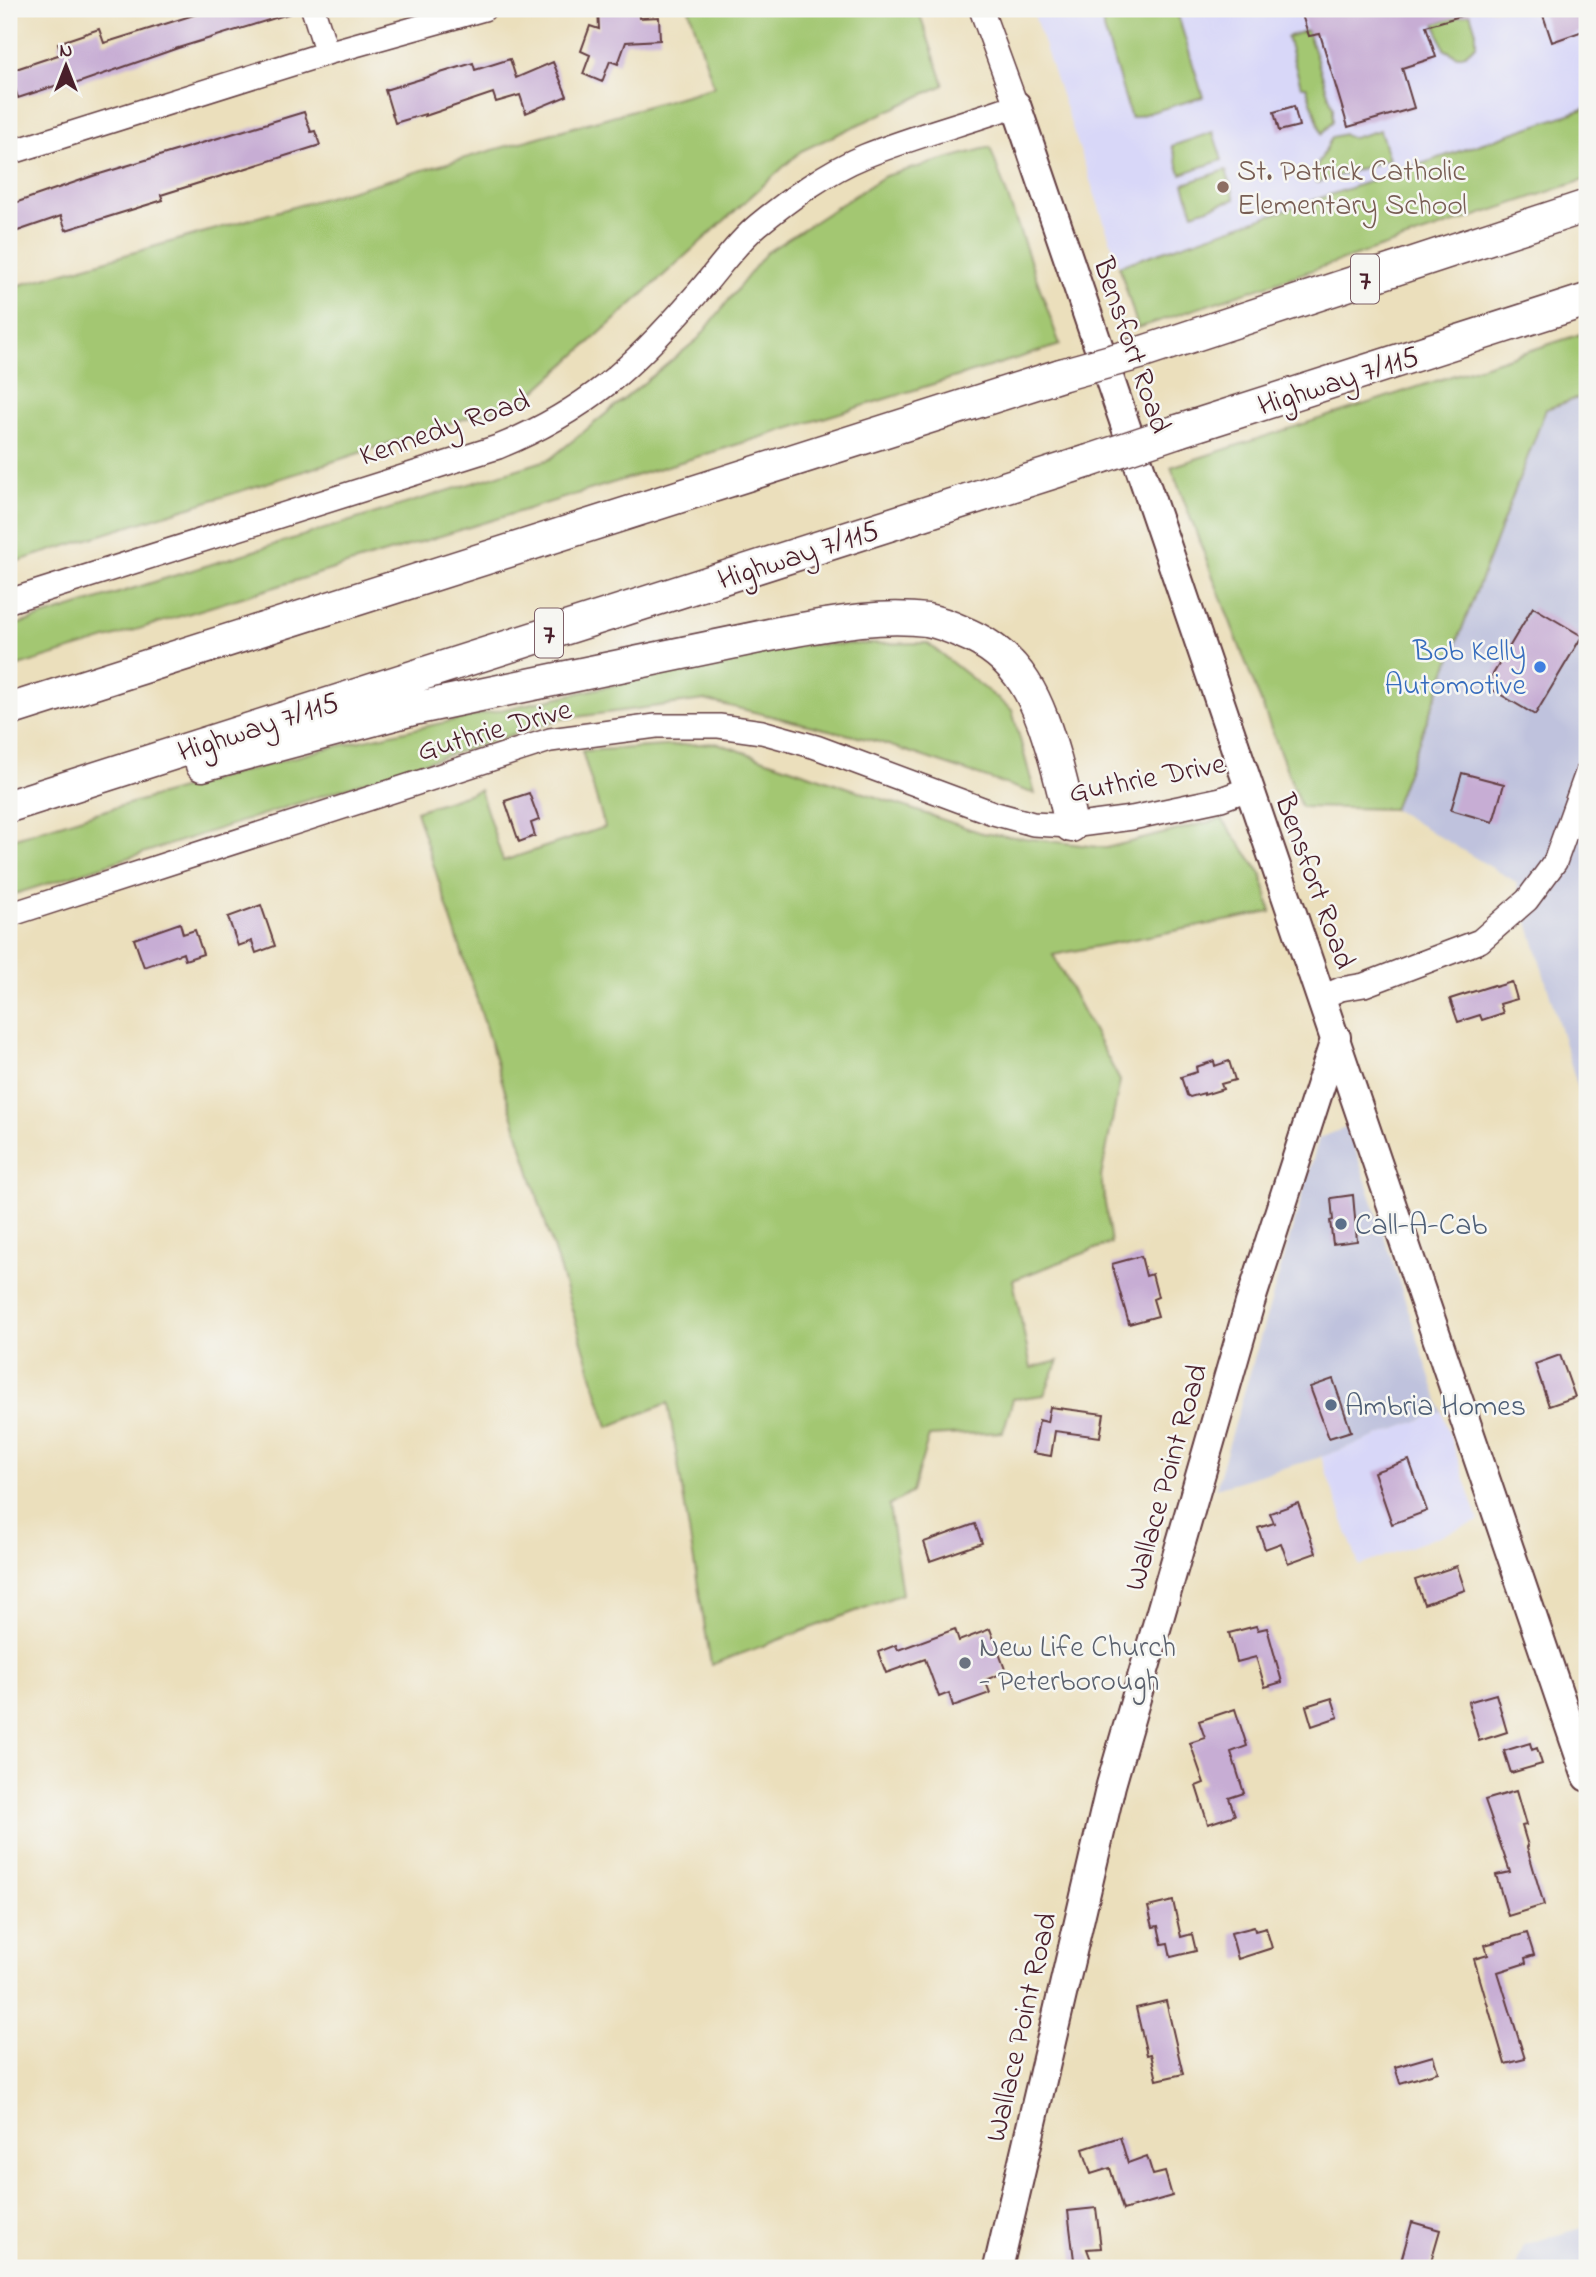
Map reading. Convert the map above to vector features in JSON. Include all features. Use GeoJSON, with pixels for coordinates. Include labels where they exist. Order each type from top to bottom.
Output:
{"type":"FeatureCollection","features":[{"type":"Feature","properties":{"kind":"highway","name":"7"},"geometry":{"type":"LineString","coordinates":[[9,710],[1061,375],[1143,352],[1587,206]]}},
{"type":"Feature","properties":{"kind":"highway","name":"Highway 7/115"},"geometry":{"type":"LineString","coordinates":[[9,806],[1587,300]]}},
{"type":"Feature","properties":{"kind":"highway"},"geometry":{"type":"LineString","coordinates":[[100,776],[194,767],[426,706],[784,632],[844,622],[896,619],[929,621],[954,628],[989,644],[1010,662],[1029,687],[1048,737],[1071,826]]}},
{"type":"Feature","properties":{"kind":"main road","name":"Bensfort Road"},"geometry":{"type":"LineString","coordinates":[[1016,105],[1587,1777]]}},
{"type":"Feature","properties":{"kind":"main road","name":"Wallace Point Road"},"geometry":{"type":"LineString","coordinates":[[998,2268],[1111,1785],[1250,1303],[1336,1037]]}},
{"type":"Feature","properties":{"kind":"street"},"geometry":{"type":"LineString","coordinates":[[313,9],[327,53]]}},
{"type":"Feature","properties":{"kind":"street"},"geometry":{"type":"LineString","coordinates":[[9,153],[327,53],[484,9]]}},
{"type":"Feature","properties":{"kind":"street","name":"Bensfort Road"},"geometry":{"type":"LineString","coordinates":[[981,9],[1016,105]]}},
{"type":"Feature","properties":{"kind":"street","name":"Kennedy Road"},"geometry":{"type":"LineString","coordinates":[[9,601],[498,447],[536,431],[597,394],[639,358],[754,228],[790,199],[864,156],[1016,105]]}},
{"type":"Feature","properties":{"kind":"street","name":"Guthrie Drive"},"geometry":{"type":"LineString","coordinates":[[9,915],[550,740],[656,726],[719,726],[762,732],[816,747],[993,813],[1033,824],[1071,826],[1132,818],[1221,799],[1248,789]]}},
{"type":"Feature","properties":{"kind":"street"},"geometry":{"type":"LineString","coordinates":[[1322,997],[1341,989],[1364,985],[1480,941],[1527,901],[1555,862],[1587,773]]}},
{"type":"Feature","properties":{"kind":"shaded area","name":"St. Patrick Catholic Elementary School"},"geometry":{"type":"Polygon","coordinates":[[[1032,9],[1587,9],[1587,108],[1119,266],[1032,9]]]}},
{"type":"Feature","properties":{"kind":"shaded area"},"geometry":{"type":"Polygon","coordinates":[[[1587,395],[1587,1118],[1516,882],[1393,809],[1546,409],[1587,395]]]}},
{"type":"Feature","properties":{"kind":"shaded area"},"geometry":{"type":"Polygon","coordinates":[[[1348,1127],[1442,1412],[1321,1457],[1216,1488],[1319,1138],[1348,1127]]]}},
{"type":"Feature","properties":{"kind":"shaded area"},"geometry":{"type":"Polygon","coordinates":[[[1442,1412],[1479,1521],[1359,1566],[1321,1457],[1442,1412]]]}},
{"type":"Feature","properties":{"kind":"shaded area"},"geometry":{"type":"Polygon","coordinates":[[[1587,2226],[1587,2268],[1515,2268],[1524,2245],[1587,2226]]]}},
{"type":"Feature","properties":{"kind":"green space"},"geometry":{"type":"Polygon","coordinates":[[[689,9],[918,9],[944,85],[801,151],[528,398],[9,564],[9,288],[714,87],[689,9]]]}},
{"type":"Feature","properties":{"kind":"green space"},"geometry":{"type":"Polygon","coordinates":[[[1098,9],[1176,9],[1203,97],[1131,118],[1098,9]]]}},
{"type":"Feature","properties":{"kind":"green space"},"geometry":{"type":"Polygon","coordinates":[[[1470,13],[1476,32],[1476,45],[1465,54],[1457,56],[1444,49],[1435,23],[1470,13]]]}},
{"type":"Feature","properties":{"kind":"green space"},"geometry":{"type":"Polygon","coordinates":[[[1307,30],[1333,108],[1333,121],[1322,134],[1306,86],[1301,86],[1287,37],[1307,30]]]}},
{"type":"Feature","properties":{"kind":"green space"},"geometry":{"type":"Polygon","coordinates":[[[1587,108],[1587,179],[1138,328],[1119,266],[1587,108]]]}},
{"type":"Feature","properties":{"kind":"green space"},"geometry":{"type":"Polygon","coordinates":[[[1380,130],[1389,159],[1317,183],[1314,172],[1332,137],[1344,134],[1353,138],[1380,130]]]}},
{"type":"Feature","properties":{"kind":"green space"},"geometry":{"type":"Polygon","coordinates":[[[1213,132],[1222,160],[1181,174],[1172,146],[1213,132]]]}},
{"type":"Feature","properties":{"kind":"green space"},"geometry":{"type":"Polygon","coordinates":[[[990,147],[1060,345],[9,669],[9,627],[550,459],[698,339],[766,253],[885,176],[990,147]]]}},
{"type":"Feature","properties":{"kind":"green space"},"geometry":{"type":"Polygon","coordinates":[[[1226,170],[1235,199],[1193,213],[1184,184],[1226,170]]]}},
{"type":"Feature","properties":{"kind":"green space"},"geometry":{"type":"Polygon","coordinates":[[[1587,332],[1587,395],[1546,409],[1393,809],[1301,807],[1171,467],[1587,332]]]}},
{"type":"Feature","properties":{"kind":"green space"},"geometry":{"type":"Polygon","coordinates":[[[927,643],[1012,710],[1035,794],[879,742],[704,700],[561,719],[9,896],[9,840],[324,749],[796,645],[927,643]]]}},
{"type":"Feature","properties":{"kind":"green space"},"geometry":{"type":"Polygon","coordinates":[[[717,743],[982,833],[1106,848],[1222,819],[1262,875],[1271,912],[1053,955],[1120,1081],[1101,1177],[1111,1243],[1013,1280],[1031,1368],[1058,1361],[1044,1395],[1013,1399],[1003,1432],[929,1436],[912,1492],[889,1506],[902,1594],[711,1665],[668,1403],[608,1427],[475,993],[416,811],[480,790],[503,861],[605,827],[582,751],[717,743]]]}},
{"type":"Feature","properties":{"kind":"building"},"geometry":{"type":"Polygon","coordinates":[[[213,9],[295,9],[295,12],[178,48],[72,85],[70,81],[18,98],[10,71],[61,54],[58,43],[99,29],[104,43],[213,9]]]}},
{"type":"Feature","properties":{"kind":"building"},"geometry":{"type":"Polygon","coordinates":[[[598,9],[638,9],[639,18],[659,17],[660,40],[626,42],[618,64],[610,61],[602,82],[583,74],[590,55],[581,51],[590,26],[599,29],[598,9]]]}},
{"type":"Feature","properties":{"kind":"building"},"geometry":{"type":"Polygon","coordinates":[[[1300,9],[1470,9],[1471,13],[1426,26],[1436,57],[1402,68],[1414,108],[1348,127],[1320,34],[1309,36],[1300,9]]]}},
{"type":"Feature","properties":{"kind":"building"},"geometry":{"type":"Polygon","coordinates":[[[1541,9],[1587,9],[1587,22],[1583,31],[1552,42],[1541,9]]]}},
{"type":"Feature","properties":{"kind":"building"},"geometry":{"type":"Polygon","coordinates":[[[510,59],[516,78],[553,62],[567,96],[526,113],[520,95],[496,102],[493,93],[395,123],[385,90],[473,63],[475,70],[510,59]]]}},
{"type":"Feature","properties":{"kind":"building"},"geometry":{"type":"Polygon","coordinates":[[[1294,106],[1299,126],[1279,131],[1274,112],[1294,106]]]}},
{"type":"Feature","properties":{"kind":"building"},"geometry":{"type":"Polygon","coordinates":[[[304,112],[311,132],[315,131],[320,145],[161,195],[163,200],[66,230],[61,216],[9,234],[9,205],[93,176],[304,112]]]}},
{"type":"Feature","properties":{"kind":"building"},"geometry":{"type":"Polygon","coordinates":[[[1533,607],[1582,636],[1535,715],[1486,686],[1533,607]]]}},
{"type":"Feature","properties":{"kind":"building"},"geometry":{"type":"Polygon","coordinates":[[[1462,773],[1504,784],[1493,822],[1451,810],[1462,773]]]}},
{"type":"Feature","properties":{"kind":"building"},"geometry":{"type":"Polygon","coordinates":[[[529,793],[539,820],[531,823],[535,836],[519,842],[505,801],[529,793]]]}},
{"type":"Feature","properties":{"kind":"building"},"geometry":{"type":"Polygon","coordinates":[[[261,905],[275,946],[256,953],[252,941],[238,946],[228,917],[261,905]]]}},
{"type":"Feature","properties":{"kind":"building"},"geometry":{"type":"Polygon","coordinates":[[[180,923],[183,934],[195,930],[203,954],[185,960],[183,953],[144,967],[134,939],[180,923]]]}},
{"type":"Feature","properties":{"kind":"building"},"geometry":{"type":"Polygon","coordinates":[[[1512,982],[1517,999],[1500,1004],[1503,1013],[1482,1020],[1480,1015],[1458,1022],[1450,999],[1512,982]]]}},
{"type":"Feature","properties":{"kind":"building"},"geometry":{"type":"Polygon","coordinates":[[[1214,1061],[1215,1066],[1229,1061],[1235,1080],[1221,1084],[1223,1089],[1204,1095],[1187,1095],[1181,1077],[1197,1072],[1196,1067],[1214,1061]]]}},
{"type":"Feature","properties":{"kind":"building"},"geometry":{"type":"Polygon","coordinates":[[[1353,1195],[1357,1241],[1333,1244],[1331,1198],[1353,1195]]]}},
{"type":"Feature","properties":{"kind":"building"},"geometry":{"type":"Polygon","coordinates":[[[1141,1256],[1146,1276],[1152,1274],[1158,1297],[1153,1299],[1158,1316],[1129,1324],[1112,1264],[1141,1256]]]}},
{"type":"Feature","properties":{"kind":"building"},"geometry":{"type":"Polygon","coordinates":[[[1560,1355],[1575,1397],[1549,1406],[1535,1364],[1560,1355]]]}},
{"type":"Feature","properties":{"kind":"building"},"geometry":{"type":"Polygon","coordinates":[[[1333,1379],[1351,1431],[1329,1438],[1310,1387],[1333,1379]]]}},
{"type":"Feature","properties":{"kind":"building"},"geometry":{"type":"Polygon","coordinates":[[[1050,1407],[1104,1414],[1100,1437],[1055,1431],[1051,1456],[1033,1453],[1039,1420],[1047,1422],[1050,1407]]]}},
{"type":"Feature","properties":{"kind":"building"},"geometry":{"type":"Polygon","coordinates":[[[1409,1460],[1427,1511],[1392,1524],[1374,1472],[1409,1460]]]}},
{"type":"Feature","properties":{"kind":"building"},"geometry":{"type":"Polygon","coordinates":[[[1298,1503],[1316,1553],[1288,1563],[1281,1543],[1265,1549],[1258,1528],[1274,1523],[1270,1513],[1298,1503]]]}},
{"type":"Feature","properties":{"kind":"building"},"geometry":{"type":"Polygon","coordinates":[[[975,1524],[982,1543],[930,1561],[924,1542],[975,1524]]]}},
{"type":"Feature","properties":{"kind":"building"},"geometry":{"type":"Polygon","coordinates":[[[1457,1566],[1465,1590],[1424,1604],[1415,1580],[1457,1566]]]}},
{"type":"Feature","properties":{"kind":"building"},"geometry":{"type":"Polygon","coordinates":[[[1256,1626],[1258,1630],[1267,1628],[1282,1682],[1265,1687],[1256,1657],[1237,1662],[1229,1633],[1256,1626]]]}},
{"type":"Feature","properties":{"kind":"building","name":"New Life Church - Peterborough"},"geometry":{"type":"Polygon","coordinates":[[[955,1629],[959,1641],[990,1629],[1006,1672],[985,1680],[990,1693],[953,1706],[949,1693],[939,1697],[925,1659],[886,1673],[878,1652],[896,1645],[898,1650],[955,1629]]]}},
{"type":"Feature","properties":{"kind":"building"},"geometry":{"type":"Polygon","coordinates":[[[1496,1694],[1507,1732],[1479,1741],[1468,1702],[1496,1694]]]}},
{"type":"Feature","properties":{"kind":"building"},"geometry":{"type":"Polygon","coordinates":[[[1332,1698],[1338,1717],[1312,1726],[1306,1706],[1332,1698]]]}},
{"type":"Feature","properties":{"kind":"building"},"geometry":{"type":"Polygon","coordinates":[[[1235,1709],[1247,1746],[1231,1752],[1244,1793],[1229,1798],[1235,1815],[1208,1824],[1196,1786],[1204,1783],[1190,1743],[1205,1738],[1199,1721],[1235,1709]]]}},
{"type":"Feature","properties":{"kind":"building"},"geometry":{"type":"Polygon","coordinates":[[[1530,1743],[1532,1750],[1537,1748],[1542,1764],[1511,1773],[1504,1751],[1530,1743]]]}},
{"type":"Feature","properties":{"kind":"building"},"geometry":{"type":"Polygon","coordinates":[[[1516,1791],[1526,1825],[1522,1826],[1527,1847],[1544,1905],[1508,1916],[1496,1875],[1510,1872],[1485,1800],[1516,1791]]]}},
{"type":"Feature","properties":{"kind":"building"},"geometry":{"type":"Polygon","coordinates":[[[1173,1901],[1181,1937],[1192,1934],[1196,1951],[1171,1957],[1168,1943],[1162,1944],[1158,1926],[1153,1927],[1148,1907],[1173,1901]]]}},
{"type":"Feature","properties":{"kind":"building"},"geometry":{"type":"Polygon","coordinates":[[[1254,1927],[1255,1931],[1266,1928],[1272,1948],[1238,1959],[1231,1933],[1254,1927]]]}},
{"type":"Feature","properties":{"kind":"building"},"geometry":{"type":"Polygon","coordinates":[[[1527,1933],[1534,1955],[1525,1958],[1526,1963],[1498,1972],[1525,2059],[1505,2064],[1474,1959],[1488,1955],[1485,1945],[1527,1933]]]}},
{"type":"Feature","properties":{"kind":"building"},"geometry":{"type":"Polygon","coordinates":[[[1166,2001],[1183,2074],[1157,2080],[1151,2054],[1147,2055],[1136,2008],[1166,2001]]]}},
{"type":"Feature","properties":{"kind":"building"},"geometry":{"type":"Polygon","coordinates":[[[1433,2056],[1438,2072],[1400,2083],[1395,2067],[1433,2056]]]}},
{"type":"Feature","properties":{"kind":"building"},"geometry":{"type":"Polygon","coordinates":[[[1120,2137],[1128,2163],[1147,2156],[1153,2175],[1165,2172],[1172,2196],[1123,2210],[1110,2168],[1091,2174],[1083,2149],[1120,2137]]]}},
{"type":"Feature","properties":{"kind":"building"},"geometry":{"type":"Polygon","coordinates":[[[1096,2208],[1101,2248],[1087,2249],[1094,2268],[1075,2268],[1068,2211],[1096,2208]]]}},
{"type":"Feature","properties":{"kind":"building"},"geometry":{"type":"Polygon","coordinates":[[[1412,2222],[1440,2230],[1429,2268],[1399,2268],[1412,2222]]]}},
{"type":"Feature","properties":{"kind":"place","name":"St. Patrick Catholic Elementary School"},"geometry":{"type":"Point","coordinates":[1223,187]}},
{"type":"Feature","properties":{"kind":"place","name":"Bob Kelly Automotive"},"geometry":{"type":"Point","coordinates":[1540,667]}},
{"type":"Feature","properties":{"kind":"place","name":"Call-A-Cab"},"geometry":{"type":"Point","coordinates":[1341,1224]}},
{"type":"Feature","properties":{"kind":"place","name":"Ambria Homes"},"geometry":{"type":"Point","coordinates":[1331,1405]}},
{"type":"Feature","properties":{"kind":"place","name":"New Life Church - Peterborough"},"geometry":{"type":"Point","coordinates":[965,1663]}}]}
